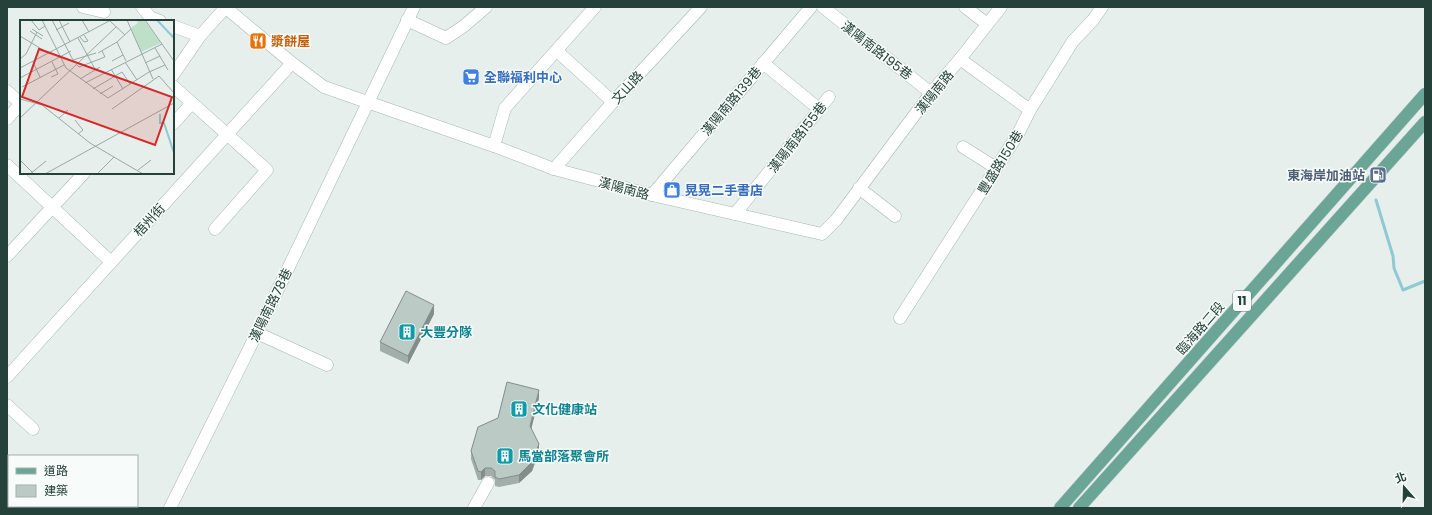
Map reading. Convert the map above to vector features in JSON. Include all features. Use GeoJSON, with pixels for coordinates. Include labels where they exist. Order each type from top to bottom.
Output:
{"type":"FeatureCollection","features":[{"type":"Feature","properties":{"kind":"main road","name":"臨海路二段"},"geometry":{"type":"LineString","coordinates":[[1060,508],[1425,94]]}},
{"type":"Feature","properties":{"kind":"main road","name":"11"},"geometry":{"type":"LineString","coordinates":[[1079,508],[1425,122]]}},
{"type":"Feature","properties":{"kind":"street"},"geometry":{"type":"LineString","coordinates":[[82,7],[106,9]]}},
{"type":"Feature","properties":{"kind":"street"},"geometry":{"type":"LineString","coordinates":[[142,7],[150,17],[158,20]]}},
{"type":"Feature","properties":{"kind":"street"},"geometry":{"type":"LineString","coordinates":[[174,74],[200,36],[225,7]]}},
{"type":"Feature","properties":{"kind":"street","name":"漢陽南路"},"geometry":{"type":"LineString","coordinates":[[225,7],[292,63],[324,87],[494,146],[554,169],[652,195],[822,234],[836,220],[931,93],[960,59],[1000,7]]}},
{"type":"Feature","properties":{"kind":"street","name":"漢陽南路78巷"},"geometry":{"type":"LineString","coordinates":[[170,508],[257,333],[414,7]]}},
{"type":"Feature","properties":{"kind":"street"},"geometry":{"type":"LineString","coordinates":[[407,20],[446,38],[464,26],[486,7]]}},
{"type":"Feature","properties":{"kind":"street"},"geometry":{"type":"LineString","coordinates":[[494,146],[505,108],[557,52],[595,7]]}},
{"type":"Feature","properties":{"kind":"street","name":"文山路"},"geometry":{"type":"LineString","coordinates":[[554,169],[701,7]]}},
{"type":"Feature","properties":{"kind":"street","name":"漢陽南路139巷"},"geometry":{"type":"LineString","coordinates":[[652,195],[762,63],[811,7]]}},
{"type":"Feature","properties":{"kind":"street","name":"漢陽南路195巷"},"geometry":{"type":"LineString","coordinates":[[824,7],[931,93]]}},
{"type":"Feature","properties":{"kind":"street"},"geometry":{"type":"LineString","coordinates":[[964,7],[987,24]]}},
{"type":"Feature","properties":{"kind":"street","name":"豐盛路150巷"},"geometry":{"type":"LineString","coordinates":[[900,318],[1018,134],[1030,110],[1073,41],[1093,20],[1102,7]]}},
{"type":"Feature","properties":{"kind":"street"},"geometry":{"type":"LineString","coordinates":[[97,20],[106,9]]}},
{"type":"Feature","properties":{"kind":"street"},"geometry":{"type":"LineString","coordinates":[[174,26],[200,36]]}},
{"type":"Feature","properties":{"kind":"street"},"geometry":{"type":"LineString","coordinates":[[557,52],[614,102]]}},
{"type":"Feature","properties":{"kind":"street"},"geometry":{"type":"LineString","coordinates":[[960,59],[1030,110]]}},
{"type":"Feature","properties":{"kind":"street","name":"梧州街"},"geometry":{"type":"LineString","coordinates":[[7,377],[292,63]]}},
{"type":"Feature","properties":{"kind":"street"},"geometry":{"type":"LineString","coordinates":[[762,63],[820,109]]}},
{"type":"Feature","properties":{"kind":"street"},"geometry":{"type":"LineString","coordinates":[[174,87],[267,170],[216,229]]}},
{"type":"Feature","properties":{"kind":"street"},"geometry":{"type":"LineString","coordinates":[[7,91],[20,103]]}},
{"type":"Feature","properties":{"kind":"street","name":"漢陽南路155巷"},"geometry":{"type":"LineString","coordinates":[[735,214],[829,97]]}},
{"type":"Feature","properties":{"kind":"street"},"geometry":{"type":"LineString","coordinates":[[174,123],[192,103]]}},
{"type":"Feature","properties":{"kind":"street"},"geometry":{"type":"LineString","coordinates":[[7,119],[20,105]]}},
{"type":"Feature","properties":{"kind":"street"},"geometry":{"type":"LineString","coordinates":[[963,147],[996,168]]}},
{"type":"Feature","properties":{"kind":"street"},"geometry":{"type":"LineString","coordinates":[[7,165],[111,262]]}},
{"type":"Feature","properties":{"kind":"street"},"geometry":{"type":"LineString","coordinates":[[7,256],[83,174]]}},
{"type":"Feature","properties":{"kind":"street"},"geometry":{"type":"LineString","coordinates":[[859,188],[895,216]]}},
{"type":"Feature","properties":{"kind":"street"},"geometry":{"type":"LineString","coordinates":[[257,333],[327,365]]}},
{"type":"Feature","properties":{"kind":"street"},"geometry":{"type":"LineString","coordinates":[[7,405],[33,430]]}},
{"type":"Feature","properties":{"kind":"street"},"geometry":{"type":"LineString","coordinates":[[474,508],[488,483]]}},
{"type":"Feature","properties":{"kind":"building","name":"大豐分隊"},"geometry":{"type":"Polygon","coordinates":[[[406,291],[434,305],[408,356],[380,342],[406,291]]]}},
{"type":"Feature","properties":{"kind":"building"},"geometry":{"type":"Polygon","coordinates":[[[507,382],[539,390],[530,426],[539,444],[532,462],[519,475],[499,479],[495,477],[495,471],[491,468],[485,468],[481,472],[478,471],[471,451],[478,427],[498,418],[507,382]]]}},
{"type":"Feature","properties":{"kind":"waterway"},"geometry":{"type":"LineString","coordinates":[[1376,200],[1393,256],[1394,268],[1403,290],[1425,281]]}},
{"type":"Feature","properties":{"kind":"place","name":"漿餅屋"},"geometry":{"type":"Point","coordinates":[258,41]}},
{"type":"Feature","properties":{"kind":"place","name":"全聯福利中心"},"geometry":{"type":"Point","coordinates":[471,77]}},
{"type":"Feature","properties":{"kind":"place","name":"東海岸加油站"},"geometry":{"type":"Point","coordinates":[1378,175]}},
{"type":"Feature","properties":{"kind":"place","name":"晃晃二手書店"},"geometry":{"type":"Point","coordinates":[672,190]}},
{"type":"Feature","properties":{"kind":"place","name":"大豐分隊"},"geometry":{"type":"Point","coordinates":[407,332]}},
{"type":"Feature","properties":{"kind":"place","name":"文化健康站"},"geometry":{"type":"Point","coordinates":[519,409]}},
{"type":"Feature","properties":{"kind":"place","name":"馬當部落聚會所"},"geometry":{"type":"Point","coordinates":[505,456]}}]}
